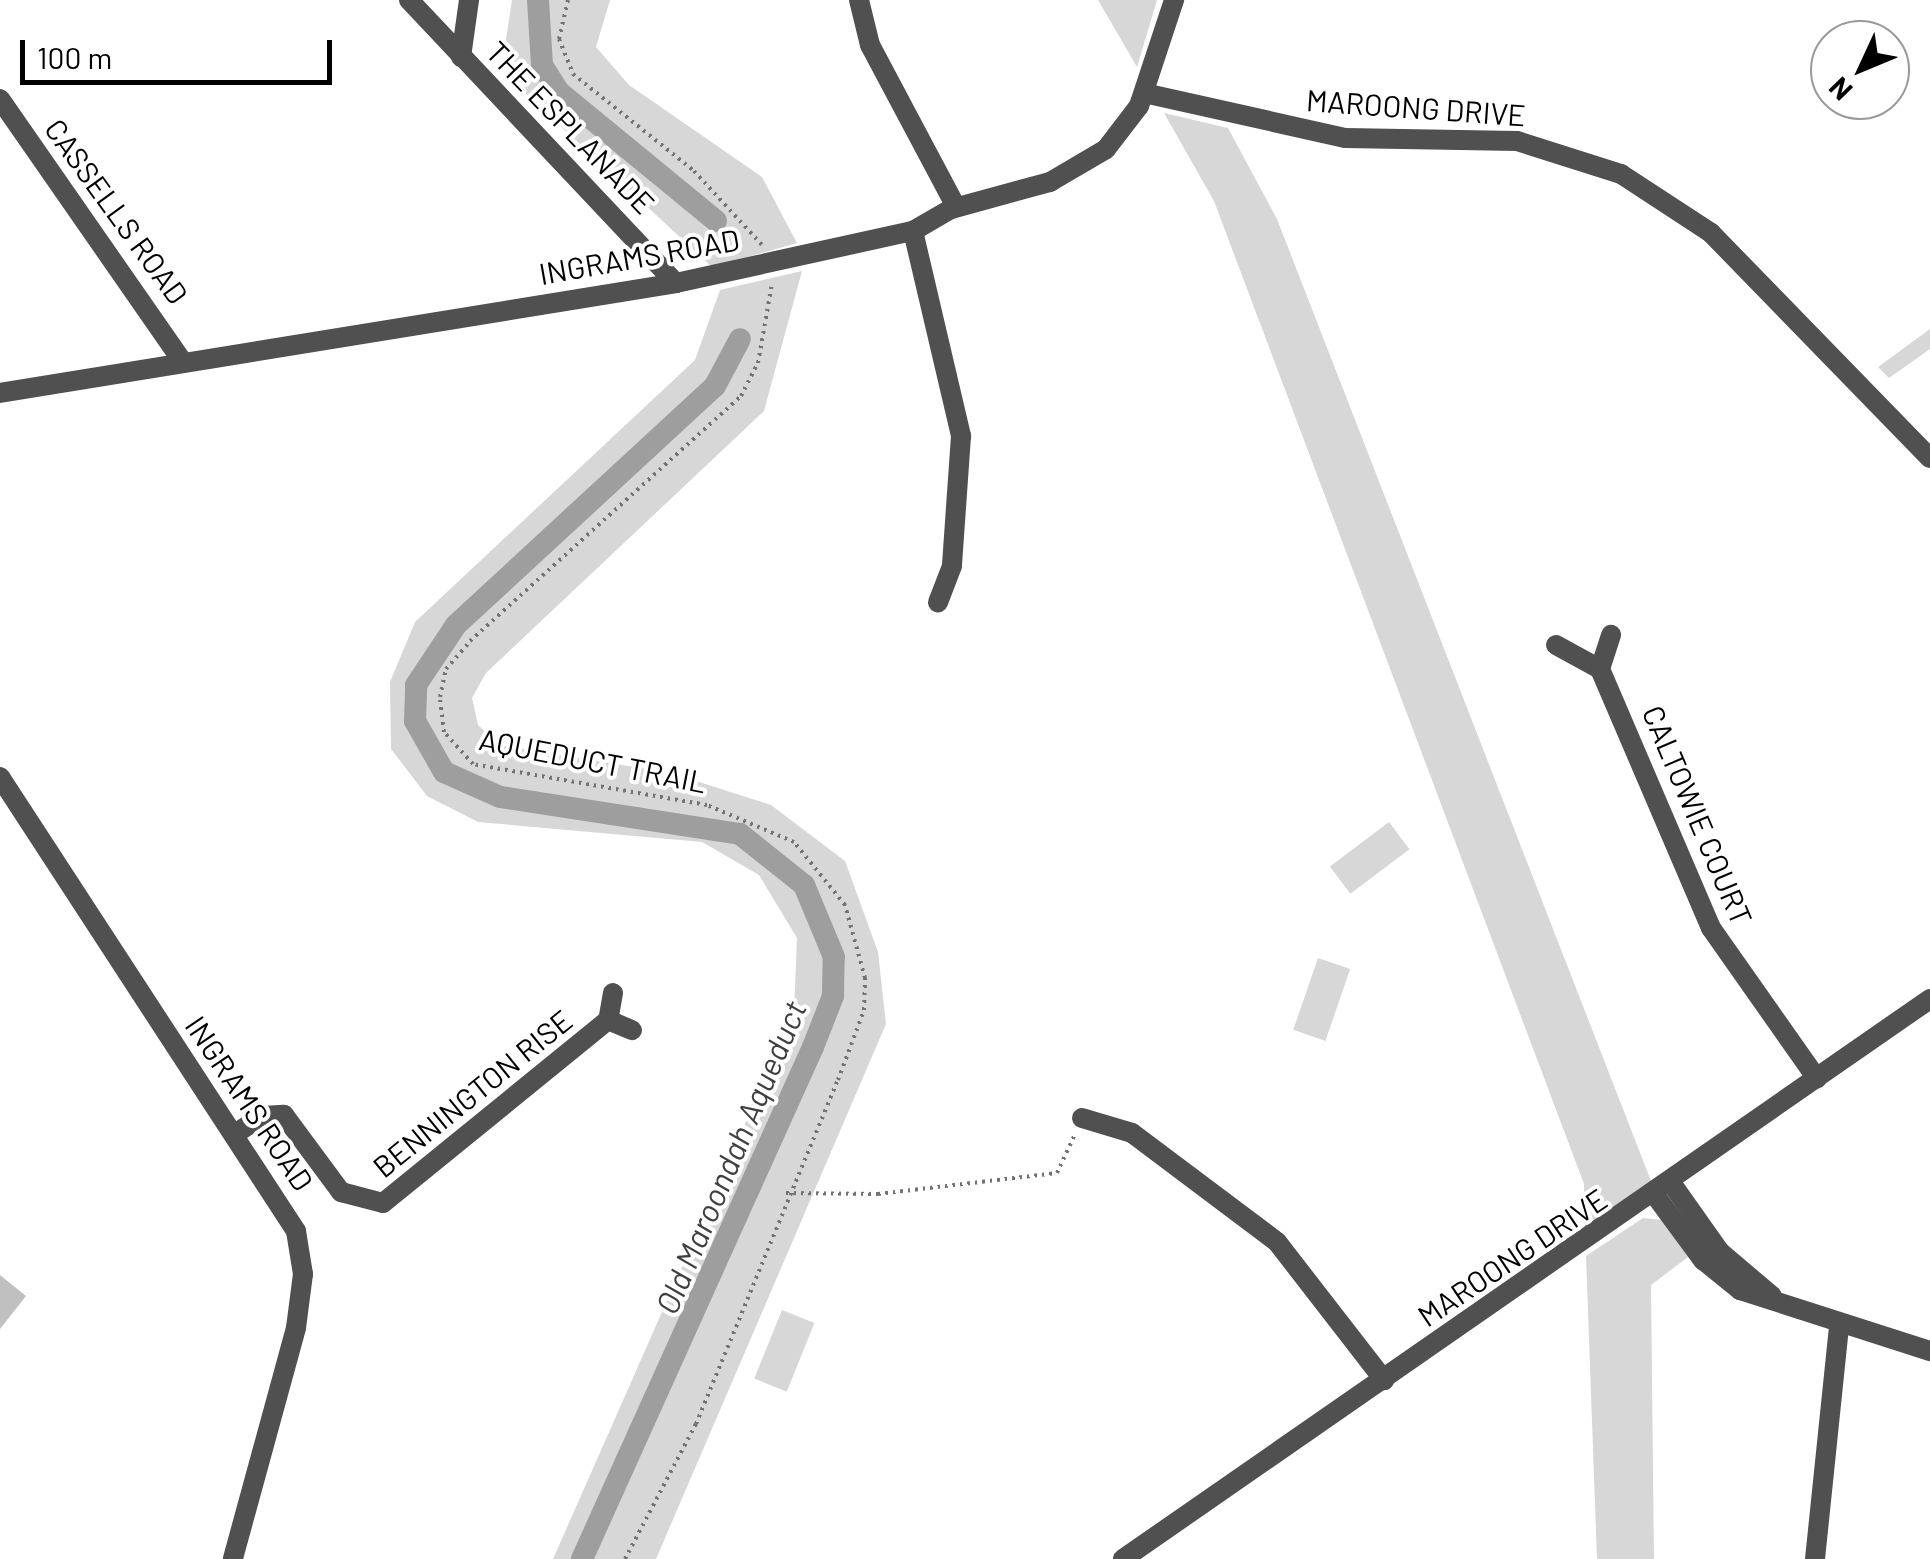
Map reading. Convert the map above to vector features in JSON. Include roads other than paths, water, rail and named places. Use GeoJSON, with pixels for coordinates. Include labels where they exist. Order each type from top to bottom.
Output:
{"type":"FeatureCollection","features":[{"type":"Feature","properties":{"kind":"street"},"geometry":{"type":"LineString","coordinates":[[409,0],[461,58]]}},
{"type":"Feature","properties":{"kind":"street","name":"THE ESPLANADE"},"geometry":{"type":"LineString","coordinates":[[469,0],[461,58],[676,283]]}},
{"type":"Feature","properties":{"kind":"street"},"geometry":{"type":"LineString","coordinates":[[859,0],[870,46],[956,207]]}},
{"type":"Feature","properties":{"kind":"street","name":"INGRAMS ROAD"},"geometry":{"type":"LineString","coordinates":[[0,393],[182,360],[676,283],[913,230],[956,207],[1082,167],[1116,140],[1144,93],[1174,0]]}},
{"type":"Feature","properties":{"kind":"street","name":"MAROONG DRIVE"},"geometry":{"type":"LineString","coordinates":[[1144,93],[1332,136],[1517,141],[1611,170],[1711,234],[1930,458]]}},
{"type":"Feature","properties":{"kind":"street","name":"CASSELLS ROAD"},"geometry":{"type":"LineString","coordinates":[[0,100],[182,360]]}},
{"type":"Feature","properties":{"kind":"street"},"geometry":{"type":"LineString","coordinates":[[913,230],[961,436],[952,566],[938,602]]}},
{"type":"Feature","properties":{"kind":"street"},"geometry":{"type":"LineString","coordinates":[[1556,646],[1600,670],[1610,635]]}},
{"type":"Feature","properties":{"kind":"street","name":"CALTOWIE COURT"},"geometry":{"type":"LineString","coordinates":[[1600,670],[1711,928],[1817,1079]]}},
{"type":"Feature","properties":{"kind":"street","name":"INGRAMS ROAD"},"geometry":{"type":"LineString","coordinates":[[0,777],[238,1132],[291,1218],[303,1274],[287,1370],[233,1559]]}},
{"type":"Feature","properties":{"kind":"street","name":"BENNINGTON RISE"},"geometry":{"type":"LineString","coordinates":[[238,1132],[262,1116],[284,1115],[341,1192],[383,1203],[608,1020],[613,992]]}},
{"type":"Feature","properties":{"kind":"street","name":"MAROONG DRIVE"},"geometry":{"type":"LineString","coordinates":[[1123,1559],[1664,1190],[1930,999]]}},
{"type":"Feature","properties":{"kind":"street","name":"BENNINGTON RISE"},"geometry":{"type":"LineString","coordinates":[[608,1020],[632,1030]]}},
{"type":"Feature","properties":{"kind":"street"},"geometry":{"type":"LineString","coordinates":[[1082,1118],[1132,1132],[1277,1242],[1384,1380]]}},
{"type":"Feature","properties":{"kind":"street"},"geometry":{"type":"LineString","coordinates":[[1664,1190],[1720,1252],[1781,1305],[1930,1351]]}},
{"type":"Feature","properties":{"kind":"street"},"geometry":{"type":"LineString","coordinates":[[1815,1559],[1839,1326]]}},
{"type":"Feature","properties":{"kind":"waterway","name":"Old Maroondah Aqueduct"},"geometry":{"type":"LineString","coordinates":[[538,0],[542,65],[559,92],[716,221]]}},
{"type":"Feature","properties":{"kind":"waterway","name":"Old Maroondah Aqueduct"},"geometry":{"type":"LineString","coordinates":[[582,1559],[813,1047],[833,996],[834,957],[804,885],[740,834],[500,797],[444,772],[415,721],[416,685],[456,625],[715,386],[740,339]]}}]}
